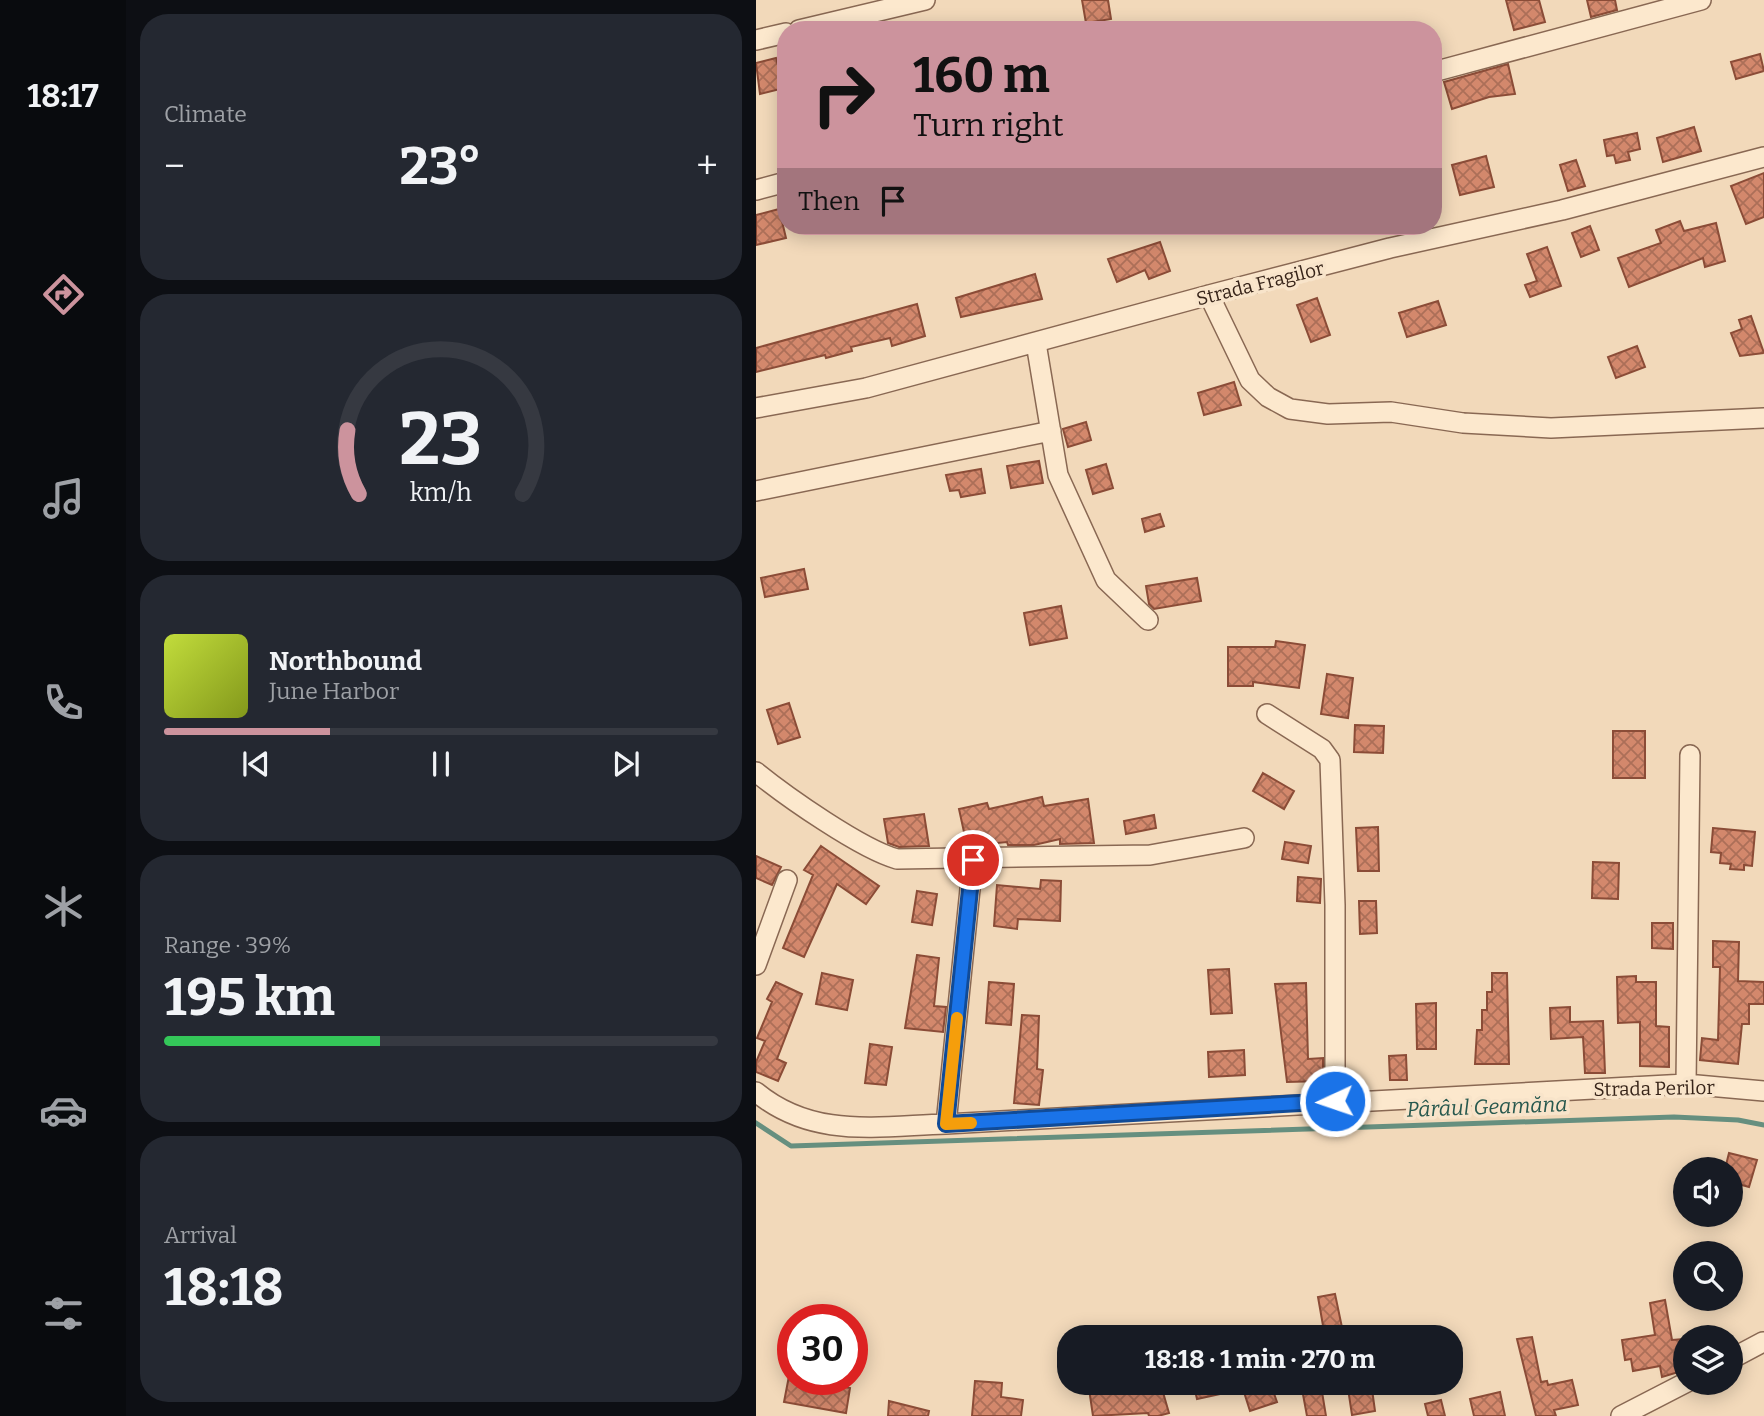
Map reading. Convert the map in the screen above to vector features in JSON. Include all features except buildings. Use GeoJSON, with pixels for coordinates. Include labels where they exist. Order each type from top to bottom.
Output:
{"type":"FeatureCollection","features":[{"type":"Feature","properties":{"kind":"street"},"geometry":{"type":"LineString","coordinates":[[837,21],[925,0]]}},
{"type":"Feature","properties":{"kind":"street"},"geometry":{"type":"LineString","coordinates":[[1442,70],[1701,0]]}},
{"type":"Feature","properties":{"kind":"street"},"geometry":{"type":"LineString","coordinates":[[756,40],[777,35]]}},
{"type":"Feature","properties":{"kind":"street","name":"Strada Fragilor"},"geometry":{"type":"LineString","coordinates":[[756,408],[866,388],[1390,248],[1562,210],[1764,157]]}},
{"type":"Feature","properties":{"kind":"street"},"geometry":{"type":"LineString","coordinates":[[756,190],[777,184]]}},
{"type":"Feature","properties":{"kind":"street"},"geometry":{"type":"LineString","coordinates":[[1209,295],[1250,380],[1268,397],[1290,409],[1328,414],[1391,412],[1463,423],[1551,428],[1764,418]]}},
{"type":"Feature","properties":{"kind":"street"},"geometry":{"type":"LineString","coordinates":[[1036,343],[1058,475],[1106,580],[1148,620]]}},
{"type":"Feature","properties":{"kind":"street"},"geometry":{"type":"LineString","coordinates":[[756,491],[1051,431]]}},
{"type":"Feature","properties":{"kind":"street"},"geometry":{"type":"LineString","coordinates":[[1267,714],[1322,749],[1330,760],[1335,905],[1335,1101]]}},
{"type":"Feature","properties":{"kind":"street"},"geometry":{"type":"LineString","coordinates":[[1686,1084],[1690,755]]}},
{"type":"Feature","properties":{"kind":"street"},"geometry":{"type":"LineString","coordinates":[[756,772],[786,795],[886,856],[973,860],[1150,855],[1244,838]]}},
{"type":"Feature","properties":{"kind":"street"},"geometry":{"type":"LineString","coordinates":[[946,1124],[973,860]]}},
{"type":"Feature","properties":{"kind":"street"},"geometry":{"type":"LineString","coordinates":[[756,965],[787,880]]}},
{"type":"Feature","properties":{"kind":"street","name":"Strada Perilor"},"geometry":{"type":"LineString","coordinates":[[756,1092],[793,1116],[827,1127],[946,1124],[1686,1084],[1764,1091]]}},
{"type":"Feature","properties":{"kind":"street"},"geometry":{"type":"LineString","coordinates":[[1743,1353],[1763,1342]]}},
{"type":"Feature","properties":{"kind":"street"},"geometry":{"type":"LineString","coordinates":[[1621,1416],[1673,1389]]}},
{"type":"Feature","properties":{"kind":"waterway","name":"Pârâul Geamăna"},"geometry":{"type":"LineString","coordinates":[[756,1123],[791,1146],[1674,1117],[1738,1120],[1764,1125]]}},
{"type":"Feature","properties":{"kind":"slow traffic"},"geometry":{"type":"LineString","coordinates":[[957,1018],[946,1124],[971,1123]]}},
{"type":"Feature","properties":{"kind":"route"},"geometry":{"type":"LineString","coordinates":[[973,860],[946,1124],[1335,1101]]}}]}
